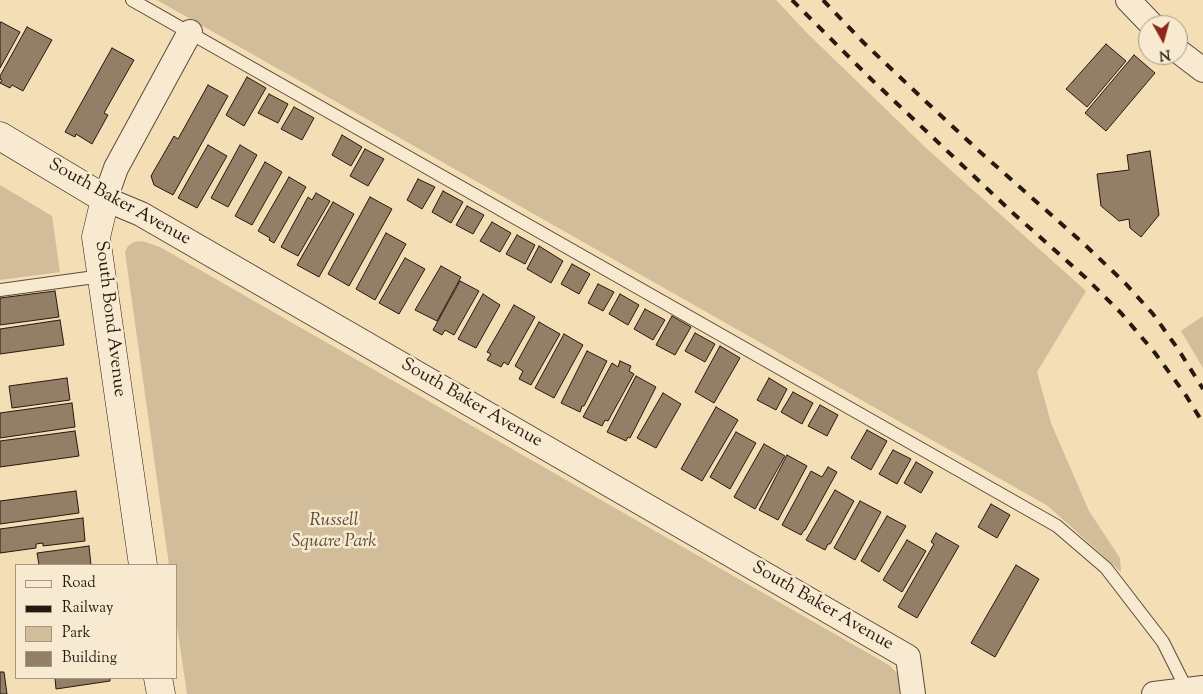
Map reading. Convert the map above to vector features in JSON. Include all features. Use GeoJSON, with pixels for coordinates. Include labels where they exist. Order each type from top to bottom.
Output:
{"type":"FeatureCollection","features":[{"type":"Feature","properties":{"kind":"street"},"geometry":{"type":"LineString","coordinates":[[1128,0],[1142,15]]}},
{"type":"Feature","properties":{"kind":"street","name":"South Bond Avenue"},"geometry":{"type":"LineString","coordinates":[[143,564],[96,237],[105,199],[116,168],[190,32]]}},
{"type":"Feature","properties":{"kind":"street"},"geometry":{"type":"LineString","coordinates":[[1188,59],[1203,70]]}},
{"type":"Feature","properties":{"kind":"street","name":"South Baker Avenue"},"geometry":{"type":"LineString","coordinates":[[0,136],[105,199],[141,214],[908,657],[913,694]]}},
{"type":"Feature","properties":{"kind":"street"},"geometry":{"type":"LineString","coordinates":[[158,679],[161,694]]}},
{"type":"Feature","properties":{"kind":"street"},"geometry":{"type":"LineString","coordinates":[[1154,694],[1195,689]]}},
{"type":"Feature","properties":{"kind":"lane"},"geometry":{"type":"LineString","coordinates":[[132,0],[1057,526],[1106,568],[1163,642],[1195,689]]}},
{"type":"Feature","properties":{"kind":"lane"},"geometry":{"type":"LineString","coordinates":[[0,290],[102,276]]}},
{"type":"Feature","properties":{"kind":"green space"},"geometry":{"type":"Polygon","coordinates":[[[157,0],[776,0],[809,35],[926,148],[1086,291],[1037,372],[1051,423],[1089,511],[1120,558],[1121,572],[1048,506],[157,0]]]}},
{"type":"Feature","properties":{"kind":"green space"},"geometry":{"type":"Polygon","coordinates":[[[0,185],[52,216],[60,272],[0,280],[0,185]]]}},
{"type":"Feature","properties":{"kind":"green space","name":"Russell Square Park"},"geometry":{"type":"Polygon","coordinates":[[[142,241],[160,247],[880,660],[897,673],[902,694],[187,694],[178,633],[178,564],[169,564],[125,252],[128,246],[134,242],[142,241]]]}},
{"type":"Feature","properties":{"kind":"green space"},"geometry":{"type":"Polygon","coordinates":[[[1203,316],[1203,368],[1181,331],[1203,316]]]}},
{"type":"Feature","properties":{"kind":"building"},"geometry":{"type":"Polygon","coordinates":[[[0,23],[20,32],[0,68],[0,23]]]}},
{"type":"Feature","properties":{"kind":"building"},"geometry":{"type":"Polygon","coordinates":[[[27,27],[52,40],[23,91],[12,85],[10,88],[0,83],[2,80],[0,76],[27,27]]]}},
{"type":"Feature","properties":{"kind":"building"},"geometry":{"type":"Polygon","coordinates":[[[1106,44],[1126,61],[1087,107],[1066,89],[1106,44]]]}},
{"type":"Feature","properties":{"kind":"building"},"geometry":{"type":"Polygon","coordinates":[[[112,48],[134,60],[104,113],[108,115],[92,144],[76,134],[75,137],[65,132],[112,48]]]}},
{"type":"Feature","properties":{"kind":"building"},"geometry":{"type":"Polygon","coordinates":[[[1134,55],[1138,58],[1138,65],[1146,65],[1155,73],[1106,131],[1085,113],[1134,55]]]}},
{"type":"Feature","properties":{"kind":"building"},"geometry":{"type":"Polygon","coordinates":[[[247,77],[266,88],[244,126],[226,115],[247,77]]]}},
{"type":"Feature","properties":{"kind":"building"},"geometry":{"type":"Polygon","coordinates":[[[208,85],[228,96],[173,195],[154,185],[151,176],[174,136],[178,139],[208,85]]]}},
{"type":"Feature","properties":{"kind":"building"},"geometry":{"type":"Polygon","coordinates":[[[269,94],[288,104],[278,123],[258,113],[269,94]]]}},
{"type":"Feature","properties":{"kind":"building"},"geometry":{"type":"Polygon","coordinates":[[[294,107],[314,118],[302,140],[281,129],[294,107]]]}},
{"type":"Feature","properties":{"kind":"building"},"geometry":{"type":"Polygon","coordinates":[[[342,135],[362,147],[351,166],[332,155],[342,135]]]}},
{"type":"Feature","properties":{"kind":"building"},"geometry":{"type":"Polygon","coordinates":[[[208,145],[227,156],[197,208],[178,198],[208,145]]]}},
{"type":"Feature","properties":{"kind":"building"},"geometry":{"type":"Polygon","coordinates":[[[240,145],[257,155],[228,207],[211,198],[240,145]]]}},
{"type":"Feature","properties":{"kind":"building"},"geometry":{"type":"Polygon","coordinates":[[[365,149],[384,159],[368,186],[350,176],[365,149]]]}},
{"type":"Feature","properties":{"kind":"building"},"geometry":{"type":"Polygon","coordinates":[[[1150,151],[1159,215],[1141,237],[1130,228],[1129,219],[1119,221],[1101,206],[1097,174],[1129,170],[1127,155],[1150,151]]]}},
{"type":"Feature","properties":{"kind":"building"},"geometry":{"type":"Polygon","coordinates":[[[265,162],[282,172],[252,225],[235,216],[265,162]]]}},
{"type":"Feature","properties":{"kind":"building"},"geometry":{"type":"Polygon","coordinates":[[[289,177],[306,187],[274,243],[269,240],[270,238],[258,231],[289,177]]]}},
{"type":"Feature","properties":{"kind":"building"},"geometry":{"type":"Polygon","coordinates":[[[418,179],[435,187],[422,209],[407,200],[418,179]]]}},
{"type":"Feature","properties":{"kind":"building"},"geometry":{"type":"Polygon","coordinates":[[[443,191],[463,202],[451,223],[432,212],[443,191]]]}},
{"type":"Feature","properties":{"kind":"building"},"geometry":{"type":"Polygon","coordinates":[[[316,193],[330,201],[298,256],[281,247],[308,197],[312,200],[316,193]]]}},
{"type":"Feature","properties":{"kind":"building"},"geometry":{"type":"Polygon","coordinates":[[[370,197],[392,209],[349,286],[328,274],[370,197]]]}},
{"type":"Feature","properties":{"kind":"building"},"geometry":{"type":"Polygon","coordinates":[[[333,202],[354,214],[319,277],[297,265],[333,202]]]}},
{"type":"Feature","properties":{"kind":"building"},"geometry":{"type":"Polygon","coordinates":[[[467,206],[484,215],[473,234],[456,225],[467,206]]]}},
{"type":"Feature","properties":{"kind":"building"},"geometry":{"type":"Polygon","coordinates":[[[492,222],[511,233],[500,252],[480,241],[492,222]]]}},
{"type":"Feature","properties":{"kind":"building"},"geometry":{"type":"Polygon","coordinates":[[[386,233],[406,244],[375,300],[356,289],[386,233]]]}},
{"type":"Feature","properties":{"kind":"building"},"geometry":{"type":"Polygon","coordinates":[[[517,235],[535,245],[525,264],[506,254],[517,235]]]}},
{"type":"Feature","properties":{"kind":"building"},"geometry":{"type":"Polygon","coordinates":[[[539,246],[563,261],[551,283],[527,269],[539,246]]]}},
{"type":"Feature","properties":{"kind":"building"},"geometry":{"type":"Polygon","coordinates":[[[405,258],[425,269],[399,314],[379,303],[405,258]]]}},
{"type":"Feature","properties":{"kind":"building"},"geometry":{"type":"Polygon","coordinates":[[[572,264],[590,274],[579,294],[561,284],[572,264]]]}},
{"type":"Feature","properties":{"kind":"building"},"geometry":{"type":"Polygon","coordinates":[[[441,266],[461,277],[437,321],[415,310],[441,266]]]}},
{"type":"Feature","properties":{"kind":"building"},"geometry":{"type":"Polygon","coordinates":[[[460,281],[479,291],[454,335],[445,330],[442,335],[433,330],[460,281]]]}},
{"type":"Feature","properties":{"kind":"building"},"geometry":{"type":"Polygon","coordinates":[[[598,284],[614,292],[603,311],[588,303],[598,284]]]}},
{"type":"Feature","properties":{"kind":"building"},"geometry":{"type":"Polygon","coordinates":[[[55,291],[59,317],[0,325],[0,298],[55,291]]]}},
{"type":"Feature","properties":{"kind":"building"},"geometry":{"type":"Polygon","coordinates":[[[483,294],[500,305],[476,348],[458,339],[483,294]]]}},
{"type":"Feature","properties":{"kind":"building"},"geometry":{"type":"Polygon","coordinates":[[[620,294],[639,305],[628,325],[609,314],[620,294]]]}},
{"type":"Feature","properties":{"kind":"building"},"geometry":{"type":"Polygon","coordinates":[[[514,305],[535,317],[508,365],[504,362],[501,367],[487,360],[491,354],[487,352],[514,305]]]}},
{"type":"Feature","properties":{"kind":"building"},"geometry":{"type":"Polygon","coordinates":[[[645,309],[665,320],[653,340],[634,329],[645,309]]]}},
{"type":"Feature","properties":{"kind":"building"},"geometry":{"type":"Polygon","coordinates":[[[672,316],[691,327],[675,355],[656,345],[672,316]]]}},
{"type":"Feature","properties":{"kind":"building"},"geometry":{"type":"Polygon","coordinates":[[[60,320],[64,345],[0,354],[0,329],[60,320]]]}},
{"type":"Feature","properties":{"kind":"building"},"geometry":{"type":"Polygon","coordinates":[[[539,322],[560,334],[531,385],[519,379],[523,371],[515,366],[539,322]]]}},
{"type":"Feature","properties":{"kind":"building"},"geometry":{"type":"Polygon","coordinates":[[[695,333],[715,344],[705,362],[685,351],[695,333]]]}},
{"type":"Feature","properties":{"kind":"building"},"geometry":{"type":"Polygon","coordinates":[[[564,334],[583,345],[554,398],[535,388],[564,334]]]}},
{"type":"Feature","properties":{"kind":"building"},"geometry":{"type":"Polygon","coordinates":[[[720,346],[740,358],[714,403],[695,392],[720,346]]]}},
{"type":"Feature","properties":{"kind":"building"},"geometry":{"type":"Polygon","coordinates":[[[587,351],[607,361],[580,412],[561,403],[587,351]]]}},
{"type":"Feature","properties":{"kind":"building"},"geometry":{"type":"Polygon","coordinates":[[[620,361],[631,366],[629,371],[634,374],[608,421],[605,420],[602,426],[583,417],[612,363],[618,367],[620,361]]]}},
{"type":"Feature","properties":{"kind":"building"},"geometry":{"type":"Polygon","coordinates":[[[636,376],[656,387],[630,438],[628,437],[626,441],[607,432],[636,376]]]}},
{"type":"Feature","properties":{"kind":"building"},"geometry":{"type":"Polygon","coordinates":[[[67,378],[70,400],[12,408],[9,386],[67,378]]]}},
{"type":"Feature","properties":{"kind":"building"},"geometry":{"type":"Polygon","coordinates":[[[769,378],[787,389],[776,410],[757,400],[769,378]]]}},
{"type":"Feature","properties":{"kind":"building"},"geometry":{"type":"Polygon","coordinates":[[[793,392],[813,403],[802,424],[781,412],[793,392]]]}},
{"type":"Feature","properties":{"kind":"building"},"geometry":{"type":"Polygon","coordinates":[[[663,393],[681,404],[656,448],[637,438],[663,393]]]}},
{"type":"Feature","properties":{"kind":"building"},"geometry":{"type":"Polygon","coordinates":[[[72,403],[75,427],[0,438],[0,413],[72,403]]]}},
{"type":"Feature","properties":{"kind":"building"},"geometry":{"type":"Polygon","coordinates":[[[820,405],[838,415],[827,436],[808,426],[820,405]]]}},
{"type":"Feature","properties":{"kind":"building"},"geometry":{"type":"Polygon","coordinates":[[[716,407],[738,420],[702,481],[681,469],[716,407]]]}},
{"type":"Feature","properties":{"kind":"building"},"geometry":{"type":"Polygon","coordinates":[[[867,430],[887,441],[871,470],[851,458],[867,430]]]}},
{"type":"Feature","properties":{"kind":"building"},"geometry":{"type":"Polygon","coordinates":[[[75,431],[79,456],[0,467],[0,441],[75,431]]]}},
{"type":"Feature","properties":{"kind":"building"},"geometry":{"type":"Polygon","coordinates":[[[736,432],[756,443],[730,489],[710,477],[736,432]]]}},
{"type":"Feature","properties":{"kind":"building"},"geometry":{"type":"Polygon","coordinates":[[[764,444],[785,456],[755,509],[734,497],[764,444]]]}},
{"type":"Feature","properties":{"kind":"building"},"geometry":{"type":"Polygon","coordinates":[[[893,450],[911,459],[897,484],[879,474],[893,450]]]}},
{"type":"Feature","properties":{"kind":"building"},"geometry":{"type":"Polygon","coordinates":[[[787,455],[807,466],[778,520],[759,510],[787,455]]]}},
{"type":"Feature","properties":{"kind":"building"},"geometry":{"type":"Polygon","coordinates":[[[916,462],[933,472],[921,493],[904,483],[916,462]]]}},
{"type":"Feature","properties":{"kind":"building"},"geometry":{"type":"Polygon","coordinates":[[[828,467],[837,472],[805,530],[801,535],[782,525],[811,471],[822,477],[828,467]]]}},
{"type":"Feature","properties":{"kind":"building"},"geometry":{"type":"Polygon","coordinates":[[[835,490],[854,501],[825,550],[806,540],[835,490]]]}},
{"type":"Feature","properties":{"kind":"building"},"geometry":{"type":"Polygon","coordinates":[[[76,491],[79,513],[0,524],[0,501],[76,491]]]}},
{"type":"Feature","properties":{"kind":"building"},"geometry":{"type":"Polygon","coordinates":[[[860,501],[881,512],[855,560],[834,548],[860,501]]]}},
{"type":"Feature","properties":{"kind":"building"},"geometry":{"type":"Polygon","coordinates":[[[991,504],[1010,515],[997,538],[978,527],[991,504]]]}},
{"type":"Feature","properties":{"kind":"building"},"geometry":{"type":"Polygon","coordinates":[[[887,516],[906,526],[879,572],[861,561],[887,516]]]}},
{"type":"Feature","properties":{"kind":"building"},"geometry":{"type":"Polygon","coordinates":[[[83,518],[85,541],[43,546],[43,543],[36,544],[36,548],[0,553],[0,529],[83,518]]]}},
{"type":"Feature","properties":{"kind":"building"},"geometry":{"type":"Polygon","coordinates":[[[936,533],[959,546],[917,618],[898,607],[934,544],[931,542],[936,533]]]}},
{"type":"Feature","properties":{"kind":"building"},"geometry":{"type":"Polygon","coordinates":[[[907,540],[926,551],[902,592],[883,580],[907,540]]]}},
{"type":"Feature","properties":{"kind":"building"},"geometry":{"type":"Polygon","coordinates":[[[89,546],[91,564],[39,564],[37,553],[89,546]]]}},
{"type":"Feature","properties":{"kind":"building"},"geometry":{"type":"Polygon","coordinates":[[[1016,565],[1039,579],[995,657],[971,643],[1016,565]]]}},
{"type":"Feature","properties":{"kind":"building"},"geometry":{"type":"Polygon","coordinates":[[[0,672],[4,672],[7,694],[0,694],[0,672]]]}},
{"type":"Feature","properties":{"kind":"building"},"geometry":{"type":"Polygon","coordinates":[[[55,679],[110,679],[110,681],[56,689],[55,679]]]}},
{"type":"Feature","properties":{"kind":"railway"},"geometry":{"type":"LineString","coordinates":[[792,0],[872,80],[1014,214],[1086,278],[1121,313],[1155,353],[1185,394],[1203,423]]}},
{"type":"Feature","properties":{"kind":"railway"},"geometry":{"type":"LineString","coordinates":[[823,0],[864,43],[922,98],[1125,283],[1153,314],[1203,389]]}}]}
